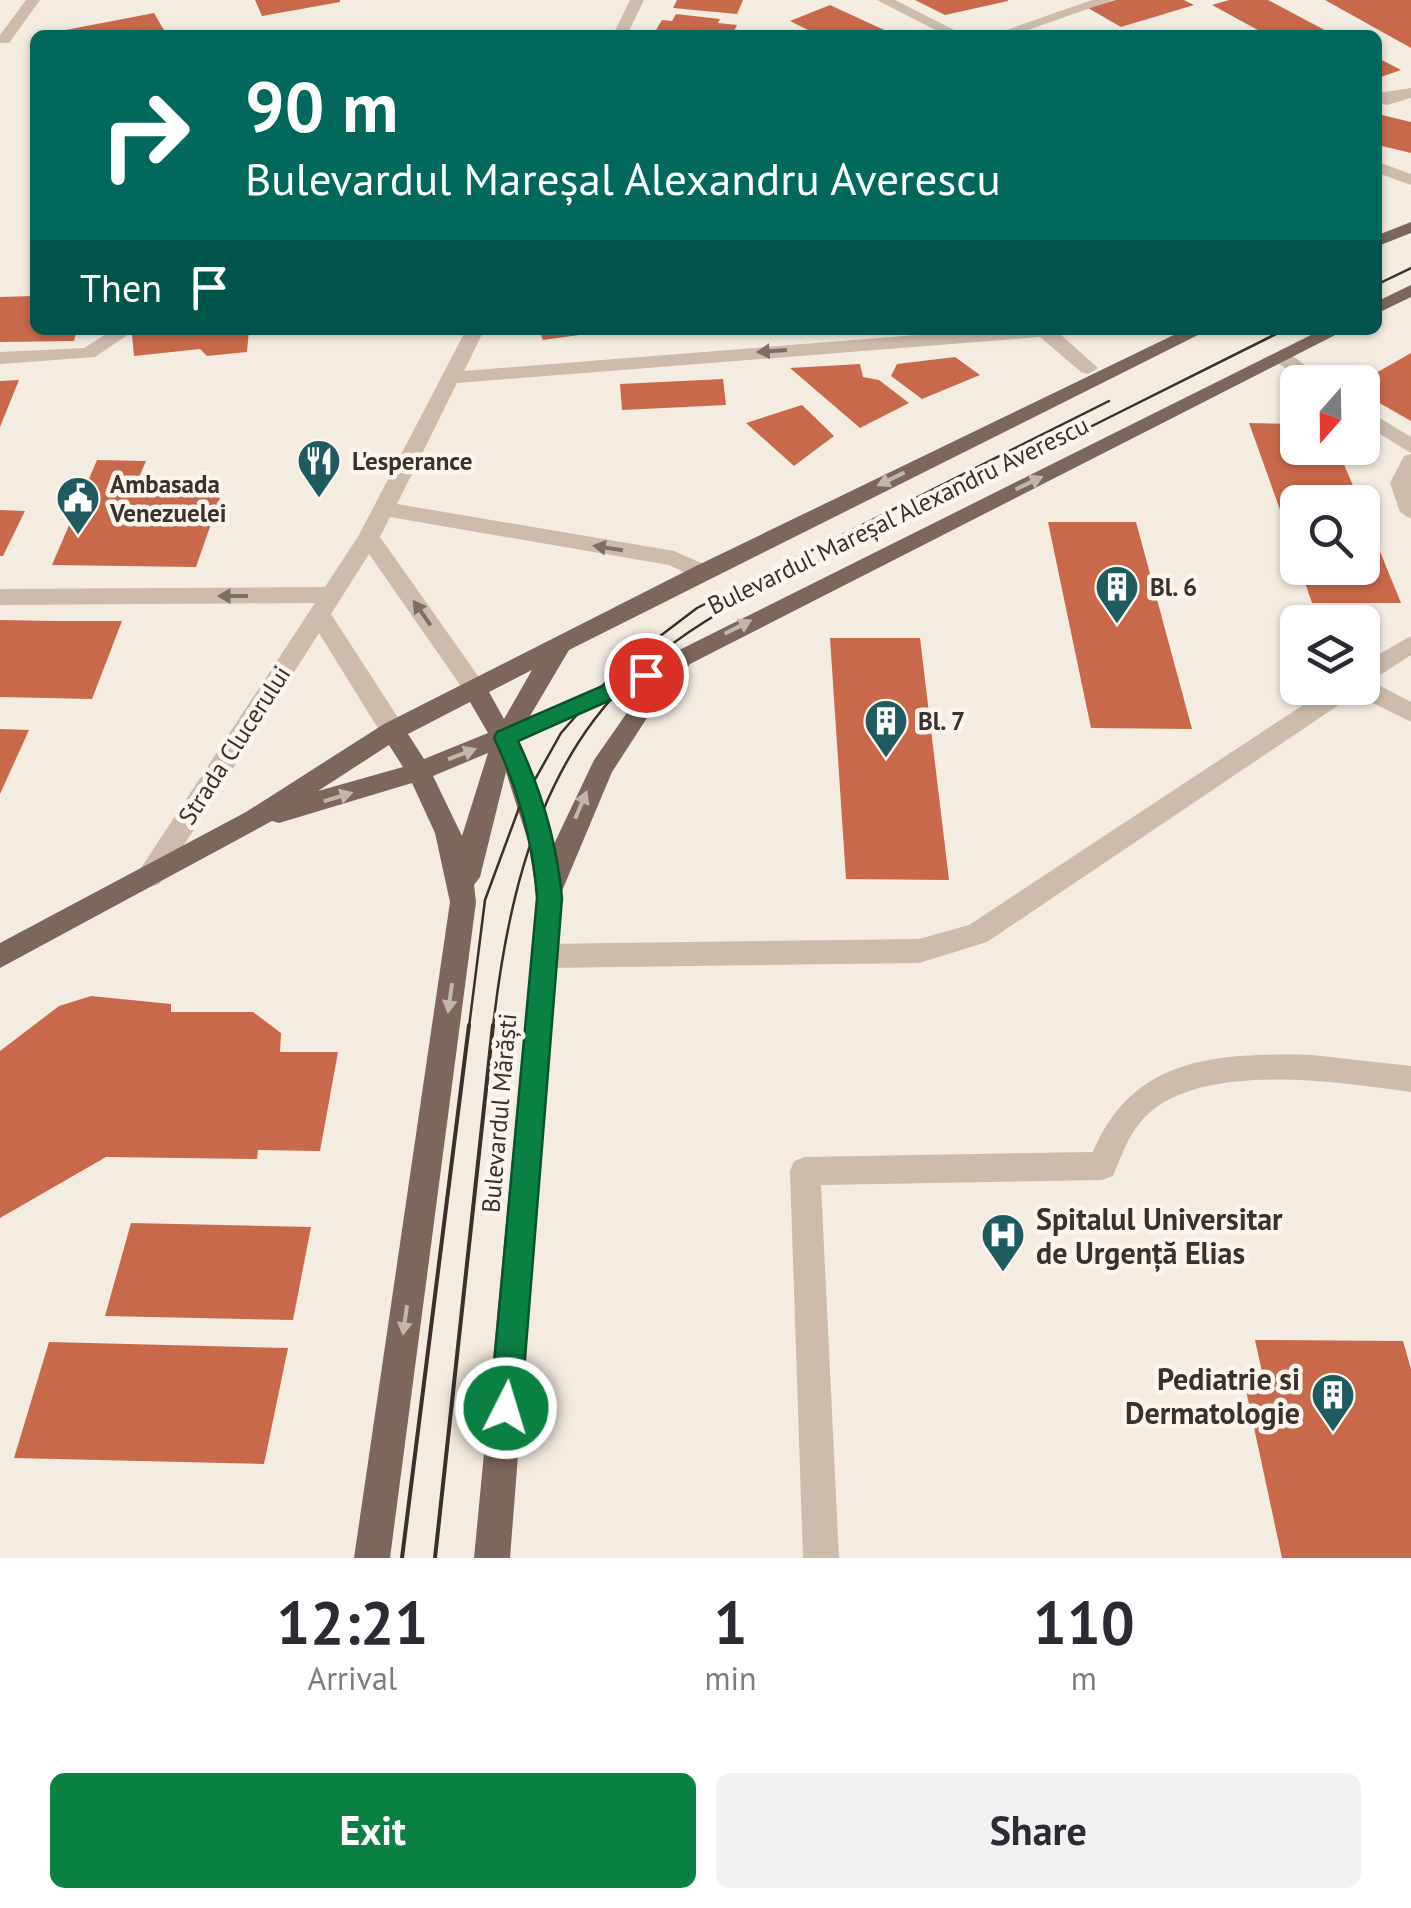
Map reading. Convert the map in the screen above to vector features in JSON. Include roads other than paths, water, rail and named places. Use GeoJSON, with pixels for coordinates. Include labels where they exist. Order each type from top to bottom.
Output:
{"type":"FeatureCollection","features":[{"type":"Feature","properties":{"kind":"main road"},"geometry":{"type":"LineString","coordinates":[[1382,239],[1411,226]]}},
{"type":"Feature","properties":{"kind":"main road"},"geometry":{"type":"LineString","coordinates":[[1382,306],[1411,290]]}},
{"type":"Feature","properties":{"kind":"main road","name":"Bulevardul Mareșal Alexandru Averescu"},"geometry":{"type":"LineString","coordinates":[[0,956],[254,819],[393,732],[475,689],[702,572],[1189,335]]}},
{"type":"Feature","properties":{"kind":"main road","name":"Bulevardul Mareșal Alexandru Averescu"},"geometry":{"type":"LineString","coordinates":[[254,819],[420,771],[621,689],[696,648],[1327,335]]}},
{"type":"Feature","properties":{"kind":"main road"},"geometry":{"type":"LineString","coordinates":[[372,1558],[478,811],[505,738],[562,644]]}},
{"type":"Feature","properties":{"kind":"main road"},"geometry":{"type":"LineString","coordinates":[[550,898],[571,828],[604,758],[648,697],[696,648]]}},
{"type":"Feature","properties":{"kind":"main road","name":"Bulevardul Mărăști"},"geometry":{"type":"LineString","coordinates":[[475,689],[527,783],[546,857],[550,898],[492,1558]]}},
{"type":"Feature","properties":{"kind":"main road"},"geometry":{"type":"LineString","coordinates":[[393,732],[420,771],[452,838],[463,902]]}},
{"type":"Feature","properties":{"kind":"street"},"geometry":{"type":"LineString","coordinates":[[4,40],[33,0]]}},
{"type":"Feature","properties":{"kind":"street"},"geometry":{"type":"LineString","coordinates":[[623,30],[638,0]]}},
{"type":"Feature","properties":{"kind":"street"},"geometry":{"type":"LineString","coordinates":[[884,0],[946,30]]}},
{"type":"Feature","properties":{"kind":"street"},"geometry":{"type":"LineString","coordinates":[[1014,30],[1106,0]]}},
{"type":"Feature","properties":{"kind":"street"},"geometry":{"type":"LineString","coordinates":[[1382,99],[1411,93]]}},
{"type":"Feature","properties":{"kind":"street"},"geometry":{"type":"LineString","coordinates":[[1382,169],[1411,180]]}},
{"type":"Feature","properties":{"kind":"street"},"geometry":{"type":"LineString","coordinates":[[0,358],[88,353],[118,335]]}},
{"type":"Feature","properties":{"kind":"street","name":"Strada Clucerului"},"geometry":{"type":"LineString","coordinates":[[150,876],[369,537],[472,335]]}},
{"type":"Feature","properties":{"kind":"street"},"geometry":{"type":"LineString","coordinates":[[451,378],[985,335]]}},
{"type":"Feature","properties":{"kind":"street"},"geometry":{"type":"LineString","coordinates":[[1052,335],[1088,368]]}},
{"type":"Feature","properties":{"kind":"street"},"geometry":{"type":"LineString","coordinates":[[1284,358],[1294,365]]}},
{"type":"Feature","properties":{"kind":"street"},"geometry":{"type":"LineString","coordinates":[[1380,425],[1411,447]]}},
{"type":"Feature","properties":{"kind":"street"},"geometry":{"type":"LineString","coordinates":[[1411,462],[1400,484],[1411,512]]}},
{"type":"Feature","properties":{"kind":"street"},"geometry":{"type":"LineString","coordinates":[[385,509],[674,558],[702,572]]}},
{"type":"Feature","properties":{"kind":"street"},"geometry":{"type":"LineString","coordinates":[[369,537],[475,689]]}},
{"type":"Feature","properties":{"kind":"street"},"geometry":{"type":"LineString","coordinates":[[0,597],[325,605],[393,732]]}},
{"type":"Feature","properties":{"kind":"street"},"geometry":{"type":"LineString","coordinates":[[1380,664],[1411,644]]}},
{"type":"Feature","properties":{"kind":"street"},"geometry":{"type":"LineString","coordinates":[[1380,697],[1411,713]]}},
{"type":"Feature","properties":{"kind":"street"},"geometry":{"type":"LineString","coordinates":[[545,956],[919,951],[978,934],[1321,705]]}},
{"type":"Feature","properties":{"kind":"street"},"geometry":{"type":"LineString","coordinates":[[821,1558],[805,1170],[1102,1166],[1117,1128],[1126,1118],[1144,1099],[1182,1078],[1253,1068],[1411,1079]]}},
{"type":"Feature","properties":{"kind":"tram line"},"geometry":{"type":"LineString","coordinates":[[1382,282],[1411,268]]}},
{"type":"Feature","properties":{"kind":"tram line"},"geometry":{"type":"LineString","coordinates":[[493,1027],[513,906],[536,828],[571,754],[625,684],[660,653],[739,601],[1274,335]]}},
{"type":"Feature","properties":{"kind":"tram line"},"geometry":{"type":"LineString","coordinates":[[469,1027],[485,900],[519,808],[561,733],[618,668],[697,608],[1109,401]]}},
{"type":"Feature","properties":{"kind":"tram line"},"geometry":{"type":"LineString","coordinates":[[402,1558],[469,1025]]}},
{"type":"Feature","properties":{"kind":"tram line"},"geometry":{"type":"LineString","coordinates":[[435,1558],[493,1025]]}},
{"type":"Feature","properties":{"kind":"place","name":"L'esperance"},"geometry":{"type":"Point","coordinates":[319,499]}},
{"type":"Feature","properties":{"kind":"place","name":"Ambasada Venezuelei"},"geometry":{"type":"Point","coordinates":[78,536]}},
{"type":"Feature","properties":{"kind":"place","name":"Bl. 6"},"geometry":{"type":"Point","coordinates":[1117,625]}},
{"type":"Feature","properties":{"kind":"place","name":"Bl. 7"},"geometry":{"type":"Point","coordinates":[886,759]}},
{"type":"Feature","properties":{"kind":"place","name":"Spitalul Universitar de Urgență Elias"},"geometry":{"type":"Point","coordinates":[1003,1273]}},
{"type":"Feature","properties":{"kind":"place","name":"Pediatrie si Dermatologie"},"geometry":{"type":"Point","coordinates":[1333,1433]}}]}
